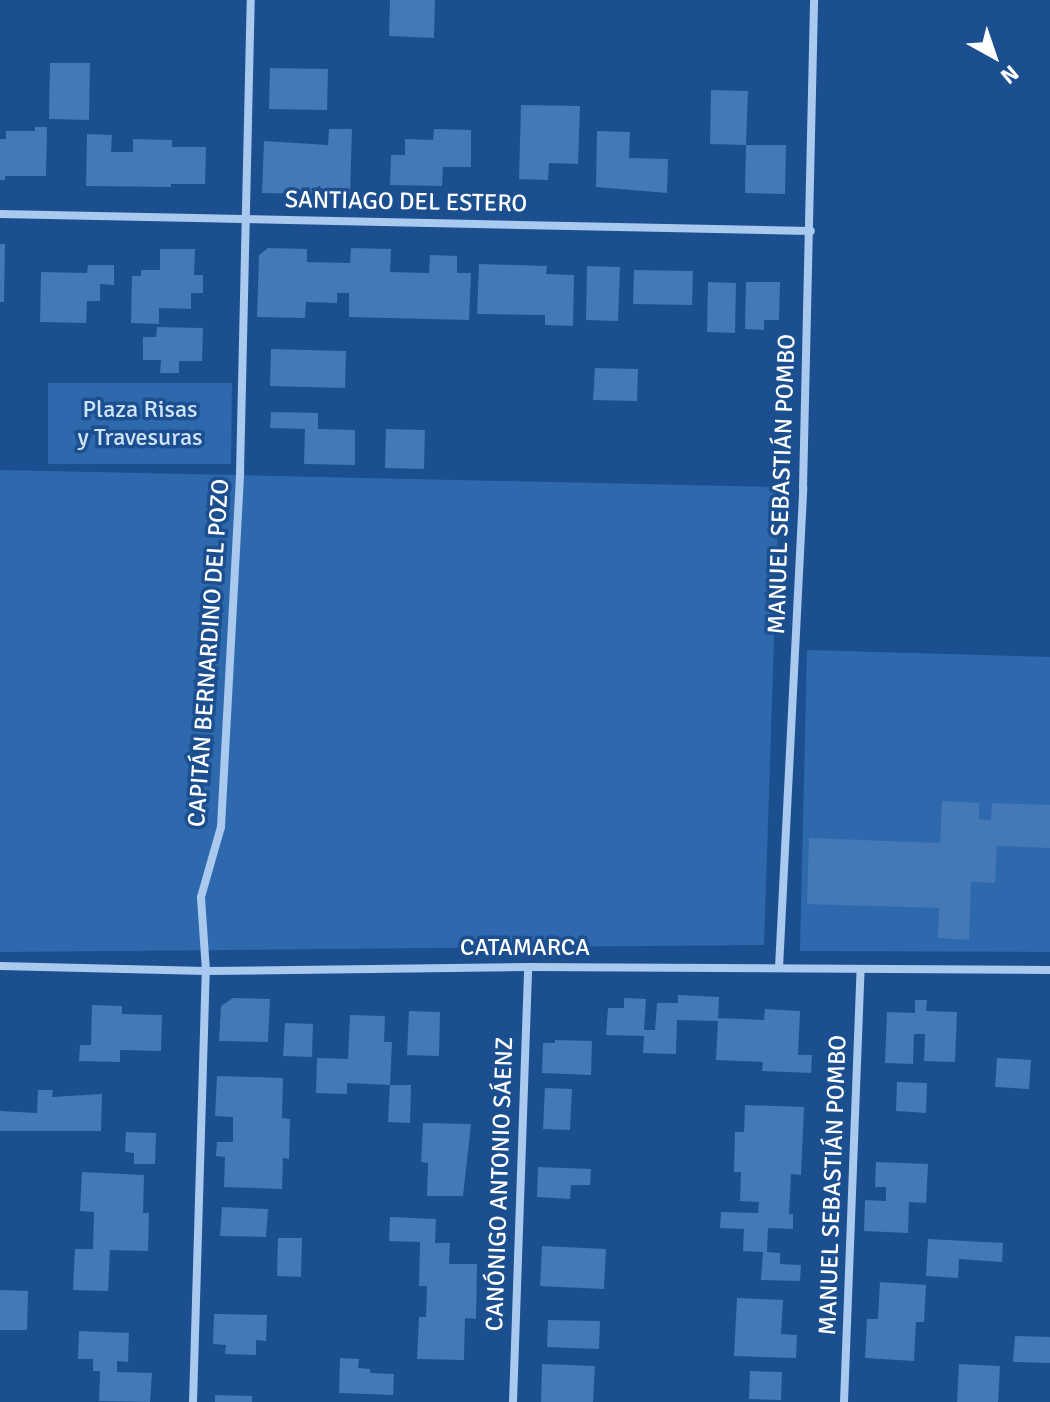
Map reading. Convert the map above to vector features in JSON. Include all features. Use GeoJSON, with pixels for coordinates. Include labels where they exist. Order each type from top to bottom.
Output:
{"type":"FeatureCollection","features":[{"type":"Feature","properties":{"kind":"street","name":"CAPITÁN BERNARDINO DEL POZO"},"geometry":{"type":"LineString","coordinates":[[193,1402],[206,971],[201,897],[221,827],[240,473],[251,0]]}},
{"type":"Feature","properties":{"kind":"street","name":"MANUEL SEBASTIÁN POMBO"},"geometry":{"type":"LineString","coordinates":[[779,968],[803,488],[814,0]]}},
{"type":"Feature","properties":{"kind":"street","name":"SANTIAGO DEL ESTERO"},"geometry":{"type":"LineString","coordinates":[[0,214],[811,231]]}},
{"type":"Feature","properties":{"kind":"street","name":"CATAMARCA"},"geometry":{"type":"LineString","coordinates":[[0,966],[206,971],[528,967],[1050,970]]}},
{"type":"Feature","properties":{"kind":"street","name":"CANÓNIGO ANTONIO SÁENZ"},"geometry":{"type":"LineString","coordinates":[[513,1402],[528,967]]}},
{"type":"Feature","properties":{"kind":"street","name":"MANUEL SEBASTIÁN POMBO"},"geometry":{"type":"LineString","coordinates":[[844,1402],[861,969]]}},
{"type":"Feature","properties":{"kind":"green space","name":"Plaza Risas y Travesuras"},"geometry":{"type":"Polygon","coordinates":[[[48,383],[232,383],[231,464],[48,464],[48,383]]]}},
{"type":"Feature","properties":{"kind":"green space"},"geometry":{"type":"Polygon","coordinates":[[[0,470],[779,487],[764,945],[0,952],[0,470]]]}},
{"type":"Feature","properties":{"kind":"green space"},"geometry":{"type":"Polygon","coordinates":[[[807,650],[1050,657],[1050,952],[800,951],[807,650]]]}},
{"type":"Feature","properties":{"kind":"building"},"geometry":{"type":"Polygon","coordinates":[[[390,0],[435,0],[434,38],[389,36],[390,0]]]}},
{"type":"Feature","properties":{"kind":"building"},"geometry":{"type":"Polygon","coordinates":[[[50,63],[90,63],[89,120],[49,119],[50,63]]]}},
{"type":"Feature","properties":{"kind":"building"},"geometry":{"type":"Polygon","coordinates":[[[270,68],[328,69],[327,110],[269,109],[270,68]]]}},
{"type":"Feature","properties":{"kind":"building"},"geometry":{"type":"Polygon","coordinates":[[[711,90],[748,91],[746,145],[710,144],[711,90]]]}},
{"type":"Feature","properties":{"kind":"building"},"geometry":{"type":"Polygon","coordinates":[[[521,105],[580,106],[578,164],[549,163],[548,180],[519,179],[521,105]]]}},
{"type":"Feature","properties":{"kind":"building"},"geometry":{"type":"Polygon","coordinates":[[[35,127],[47,127],[46,176],[5,176],[5,180],[0,180],[0,139],[6,139],[6,131],[35,131],[35,127]]]}},
{"type":"Feature","properties":{"kind":"building"},"geometry":{"type":"Polygon","coordinates":[[[329,129],[352,129],[350,195],[262,193],[264,141],[328,145],[329,129]]]}},
{"type":"Feature","properties":{"kind":"building"},"geometry":{"type":"Polygon","coordinates":[[[434,129],[471,130],[471,167],[443,167],[442,186],[390,185],[391,155],[405,155],[405,139],[433,140],[434,129]]]}},
{"type":"Feature","properties":{"kind":"building"},"geometry":{"type":"Polygon","coordinates":[[[597,131],[630,132],[629,158],[668,159],[667,193],[596,187],[597,131]]]}},
{"type":"Feature","properties":{"kind":"building"},"geometry":{"type":"Polygon","coordinates":[[[87,134],[112,135],[111,152],[133,152],[133,139],[172,140],[172,147],[206,147],[205,184],[171,184],[171,187],[86,186],[87,134]]]}},
{"type":"Feature","properties":{"kind":"building"},"geometry":{"type":"Polygon","coordinates":[[[746,145],[786,145],[785,194],[745,193],[746,145]]]}},
{"type":"Feature","properties":{"kind":"building"},"geometry":{"type":"Polygon","coordinates":[[[0,244],[5,244],[4,302],[0,302],[0,244]]]}},
{"type":"Feature","properties":{"kind":"building"},"geometry":{"type":"Polygon","coordinates":[[[268,248],[307,249],[307,262],[350,263],[351,248],[391,249],[390,272],[429,273],[430,255],[457,256],[457,273],[471,273],[469,320],[349,317],[349,293],[337,293],[337,303],[306,302],[305,318],[257,317],[259,255],[268,248]]]}},
{"type":"Feature","properties":{"kind":"building"},"geometry":{"type":"Polygon","coordinates":[[[160,249],[195,249],[194,275],[203,275],[203,293],[191,293],[191,309],[159,308],[159,324],[131,323],[132,276],[141,276],[141,270],[160,270],[160,249]]]}},
{"type":"Feature","properties":{"kind":"building"},"geometry":{"type":"Polygon","coordinates":[[[479,264],[547,266],[546,274],[574,275],[573,326],[545,325],[545,315],[477,314],[479,264]]]}},
{"type":"Feature","properties":{"kind":"building"},"geometry":{"type":"Polygon","coordinates":[[[88,265],[114,265],[114,285],[100,284],[100,301],[87,301],[86,323],[40,322],[41,272],[87,273],[88,265]]]}},
{"type":"Feature","properties":{"kind":"building"},"geometry":{"type":"Polygon","coordinates":[[[587,266],[620,267],[618,321],[586,320],[587,266]]]}},
{"type":"Feature","properties":{"kind":"building"},"geometry":{"type":"Polygon","coordinates":[[[634,270],[693,271],[692,305],[633,304],[634,270]]]}},
{"type":"Feature","properties":{"kind":"building"},"geometry":{"type":"Polygon","coordinates":[[[708,282],[736,283],[735,333],[707,332],[708,282]]]}},
{"type":"Feature","properties":{"kind":"building"},"geometry":{"type":"Polygon","coordinates":[[[746,282],[780,282],[779,320],[764,320],[764,330],[745,329],[746,282]]]}},
{"type":"Feature","properties":{"kind":"building"},"geometry":{"type":"Polygon","coordinates":[[[157,327],[203,328],[202,361],[179,361],[179,373],[160,373],[161,360],[143,360],[143,337],[156,337],[157,327]]]}},
{"type":"Feature","properties":{"kind":"building"},"geometry":{"type":"Polygon","coordinates":[[[271,349],[346,351],[345,388],[270,386],[271,349]]]}},
{"type":"Feature","properties":{"kind":"building"},"geometry":{"type":"Polygon","coordinates":[[[595,368],[638,369],[637,401],[593,400],[595,368]]]}},
{"type":"Feature","properties":{"kind":"building"},"geometry":{"type":"Polygon","coordinates":[[[271,412],[318,413],[318,429],[355,430],[355,465],[304,464],[305,429],[270,428],[271,412]]]}},
{"type":"Feature","properties":{"kind":"building"},"geometry":{"type":"Polygon","coordinates":[[[386,429],[425,430],[424,469],[385,468],[386,429]]]}},
{"type":"Feature","properties":{"kind":"building"},"geometry":{"type":"Polygon","coordinates":[[[942,801],[979,803],[979,819],[991,820],[992,803],[1050,805],[1050,848],[997,846],[995,883],[971,882],[969,940],[938,938],[939,908],[807,904],[809,838],[940,843],[942,801]]]}},
{"type":"Feature","properties":{"kind":"building"},"geometry":{"type":"Polygon","coordinates":[[[678,995],[719,997],[718,1018],[764,1020],[765,1009],[800,1011],[798,1055],[812,1055],[811,1073],[762,1071],[763,1062],[716,1060],[718,1021],[677,1020],[676,1054],[643,1053],[644,1036],[606,1035],[608,1008],[624,1008],[624,998],[646,999],[644,1030],[655,1030],[657,1003],[678,1003],[678,995]]]}},
{"type":"Feature","properties":{"kind":"building"},"geometry":{"type":"Polygon","coordinates":[[[233,998],[270,999],[268,1042],[219,1041],[221,1006],[233,998]]]}},
{"type":"Feature","properties":{"kind":"building"},"geometry":{"type":"Polygon","coordinates":[[[915,1000],[927,1000],[926,1011],[957,1012],[955,1062],[924,1061],[925,1034],[914,1034],[913,1064],[885,1063],[887,1012],[915,1013],[915,1000]]]}},
{"type":"Feature","properties":{"kind":"building"},"geometry":{"type":"Polygon","coordinates":[[[92,1005],[122,1006],[122,1014],[162,1015],[161,1051],[120,1050],[120,1062],[79,1061],[80,1045],[91,1045],[92,1005]]]}},
{"type":"Feature","properties":{"kind":"building"},"geometry":{"type":"Polygon","coordinates":[[[409,1011],[440,1012],[439,1056],[407,1055],[409,1011]]]}},
{"type":"Feature","properties":{"kind":"building"},"geometry":{"type":"Polygon","coordinates":[[[350,1015],[385,1016],[384,1042],[392,1042],[390,1085],[347,1083],[347,1094],[316,1093],[317,1058],[348,1059],[350,1015]]]}},
{"type":"Feature","properties":{"kind":"building"},"geometry":{"type":"Polygon","coordinates":[[[285,1023],[313,1024],[312,1057],[283,1056],[285,1023]]]}},
{"type":"Feature","properties":{"kind":"building"},"geometry":{"type":"Polygon","coordinates":[[[555,1040],[592,1041],[591,1075],[542,1073],[543,1043],[555,1043],[555,1040]]]}},
{"type":"Feature","properties":{"kind":"building"},"geometry":{"type":"Polygon","coordinates":[[[997,1058],[1031,1060],[1029,1089],[995,1087],[997,1058]]]}},
{"type":"Feature","properties":{"kind":"building"},"geometry":{"type":"Polygon","coordinates":[[[217,1076],[283,1078],[282,1118],[290,1119],[289,1159],[283,1158],[282,1189],[224,1187],[225,1157],[216,1156],[217,1142],[233,1142],[233,1117],[215,1116],[217,1076]]]}},
{"type":"Feature","properties":{"kind":"building"},"geometry":{"type":"Polygon","coordinates":[[[897,1082],[927,1083],[926,1113],[896,1111],[897,1082]]]}},
{"type":"Feature","properties":{"kind":"building"},"geometry":{"type":"Polygon","coordinates":[[[390,1085],[411,1085],[410,1123],[388,1122],[390,1085]]]}},
{"type":"Feature","properties":{"kind":"building"},"geometry":{"type":"Polygon","coordinates":[[[545,1088],[572,1089],[570,1130],[543,1129],[545,1088]]]}},
{"type":"Feature","properties":{"kind":"building"},"geometry":{"type":"Polygon","coordinates":[[[38,1090],[53,1090],[52,1097],[102,1094],[101,1131],[0,1131],[0,1111],[37,1113],[38,1090]]]}},
{"type":"Feature","properties":{"kind":"building"},"geometry":{"type":"Polygon","coordinates":[[[745,1105],[804,1107],[801,1175],[791,1174],[789,1214],[793,1214],[793,1229],[768,1228],[767,1252],[780,1253],[780,1264],[801,1265],[800,1281],[761,1280],[763,1252],[743,1251],[744,1229],[720,1228],[721,1212],[758,1213],[759,1202],[740,1201],[741,1172],[734,1172],[735,1132],[744,1132],[745,1105]]]}},
{"type":"Feature","properties":{"kind":"building"},"geometry":{"type":"Polygon","coordinates":[[[423,1123],[471,1124],[463,1196],[427,1196],[428,1163],[421,1162],[423,1123]]]}},
{"type":"Feature","properties":{"kind":"building"},"geometry":{"type":"Polygon","coordinates":[[[126,1132],[156,1133],[155,1164],[134,1164],[134,1153],[125,1152],[126,1132]]]}},
{"type":"Feature","properties":{"kind":"building"},"geometry":{"type":"Polygon","coordinates":[[[876,1162],[928,1164],[926,1203],[909,1202],[908,1233],[864,1231],[865,1200],[886,1201],[886,1187],[875,1187],[876,1162]]]}},
{"type":"Feature","properties":{"kind":"building"},"geometry":{"type":"Polygon","coordinates":[[[538,1167],[591,1169],[590,1185],[571,1185],[570,1199],[537,1197],[538,1167]]]}},
{"type":"Feature","properties":{"kind":"building"},"geometry":{"type":"Polygon","coordinates":[[[82,1172],[144,1175],[143,1213],[149,1213],[148,1251],[110,1250],[108,1291],[73,1290],[75,1249],[93,1249],[94,1212],[80,1211],[82,1172]]]}},
{"type":"Feature","properties":{"kind":"building"},"geometry":{"type":"Polygon","coordinates":[[[222,1207],[268,1209],[266,1237],[220,1236],[222,1207]]]}},
{"type":"Feature","properties":{"kind":"building"},"geometry":{"type":"Polygon","coordinates":[[[390,1217],[436,1219],[435,1243],[450,1243],[449,1264],[477,1264],[476,1319],[465,1318],[464,1360],[417,1359],[419,1317],[426,1317],[427,1286],[419,1286],[420,1242],[389,1241],[390,1217]]]}},
{"type":"Feature","properties":{"kind":"building"},"geometry":{"type":"Polygon","coordinates":[[[278,1238],[302,1238],[301,1277],[277,1276],[278,1238]]]}},
{"type":"Feature","properties":{"kind":"building"},"geometry":{"type":"Polygon","coordinates":[[[928,1239],[1003,1243],[1002,1262],[959,1259],[958,1278],[926,1276],[928,1239]]]}},
{"type":"Feature","properties":{"kind":"building"},"geometry":{"type":"Polygon","coordinates":[[[542,1246],[606,1249],[604,1289],[540,1286],[542,1246]]]}},
{"type":"Feature","properties":{"kind":"building"},"geometry":{"type":"Polygon","coordinates":[[[880,1282],[926,1285],[924,1322],[916,1322],[914,1361],[865,1358],[867,1319],[878,1319],[880,1282]]]}},
{"type":"Feature","properties":{"kind":"building"},"geometry":{"type":"Polygon","coordinates":[[[0,1290],[28,1291],[27,1330],[0,1330],[0,1290]]]}},
{"type":"Feature","properties":{"kind":"building"},"geometry":{"type":"Polygon","coordinates":[[[737,1298],[783,1300],[781,1334],[797,1335],[796,1358],[734,1356],[737,1298]]]}},
{"type":"Feature","properties":{"kind":"building"},"geometry":{"type":"Polygon","coordinates":[[[214,1314],[267,1315],[266,1341],[256,1340],[256,1355],[225,1354],[226,1345],[213,1344],[214,1314]]]}},
{"type":"Feature","properties":{"kind":"building"},"geometry":{"type":"Polygon","coordinates":[[[548,1320],[600,1321],[599,1349],[547,1347],[548,1320]]]}},
{"type":"Feature","properties":{"kind":"building"},"geometry":{"type":"Polygon","coordinates":[[[79,1331],[129,1333],[128,1362],[117,1361],[117,1372],[152,1373],[150,1402],[99,1401],[100,1371],[93,1371],[93,1359],[78,1359],[79,1331]]]}},
{"type":"Feature","properties":{"kind":"building"},"geometry":{"type":"Polygon","coordinates":[[[1015,1336],[1050,1337],[1050,1363],[1013,1362],[1015,1336]]]}},
{"type":"Feature","properties":{"kind":"building"},"geometry":{"type":"Polygon","coordinates":[[[340,1358],[359,1359],[358,1368],[370,1369],[370,1373],[394,1374],[393,1395],[339,1393],[340,1358]]]}},
{"type":"Feature","properties":{"kind":"building"},"geometry":{"type":"Polygon","coordinates":[[[542,1364],[595,1366],[593,1402],[541,1402],[542,1364]]]}},
{"type":"Feature","properties":{"kind":"building"},"geometry":{"type":"Polygon","coordinates":[[[959,1364],[1000,1366],[998,1402],[957,1402],[959,1364]]]}},
{"type":"Feature","properties":{"kind":"building"},"geometry":{"type":"Polygon","coordinates":[[[750,1371],[782,1372],[781,1400],[749,1399],[750,1371]]]}},
{"type":"Feature","properties":{"kind":"building"},"geometry":{"type":"Polygon","coordinates":[[[215,1395],[252,1396],[252,1402],[215,1402],[215,1395]]]}}]}
